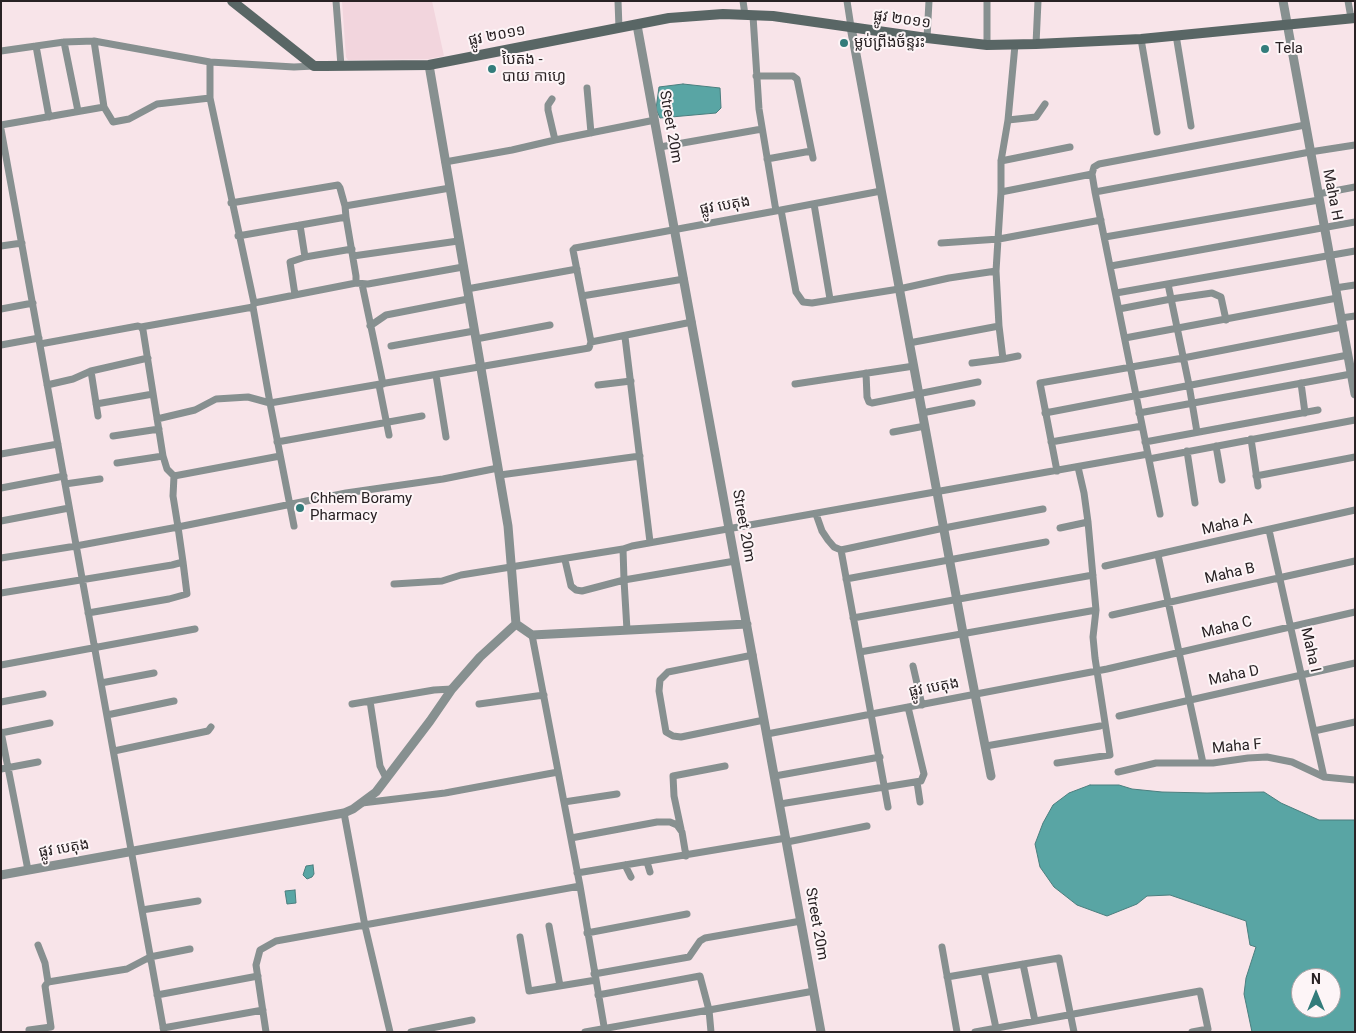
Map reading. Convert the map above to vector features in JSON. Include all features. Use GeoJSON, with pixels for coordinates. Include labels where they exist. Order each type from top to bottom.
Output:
{"type":"FeatureCollection","features":[{"type":"Feature","properties":{"kind":"main road"},"geometry":{"type":"LineString","coordinates":[[232,1],[314,66]]}},
{"type":"Feature","properties":{"kind":"main road","name":"ផ្លូវ ២០១១"},"geometry":{"type":"LineString","coordinates":[[314,66],[429,65],[669,18],[723,14],[773,16],[987,45],[1141,39],[1353,18]]}},
{"type":"Feature","properties":{"kind":"street"},"geometry":{"type":"LineString","coordinates":[[336,1],[341,66]]}},
{"type":"Feature","properties":{"kind":"street"},"geometry":{"type":"LineString","coordinates":[[618,1],[619,28]]}},
{"type":"Feature","properties":{"kind":"street"},"geometry":{"type":"LineString","coordinates":[[743,1],[749,15],[767,159],[796,292],[802,302],[812,303],[996,271]]}},
{"type":"Feature","properties":{"kind":"street"},"geometry":{"type":"LineString","coordinates":[[846,1],[991,776]]}},
{"type":"Feature","properties":{"kind":"street"},"geometry":{"type":"LineString","coordinates":[[927,38],[929,1]]}},
{"type":"Feature","properties":{"kind":"street"},"geometry":{"type":"LineString","coordinates":[[987,1],[987,45]]}},
{"type":"Feature","properties":{"kind":"street"},"geometry":{"type":"LineString","coordinates":[[1036,44],[1038,1]]}},
{"type":"Feature","properties":{"kind":"street","name":"Maha H"},"geometry":{"type":"LineString","coordinates":[[1282,1],[1355,394]]}},
{"type":"Feature","properties":{"kind":"street"},"geometry":{"type":"LineString","coordinates":[[1348,1],[1353,18]]}},
{"type":"Feature","properties":{"kind":"street","name":"Street 20m"},"geometry":{"type":"LineString","coordinates":[[637,25],[821,1032]]}},
{"type":"Feature","properties":{"kind":"street"},"geometry":{"type":"LineString","coordinates":[[1176,35],[1191,126]]}},
{"type":"Feature","properties":{"kind":"street"},"geometry":{"type":"LineString","coordinates":[[1141,39],[1157,132]]}},
{"type":"Feature","properties":{"kind":"street"},"geometry":{"type":"LineString","coordinates":[[1,51],[64,42],[94,41],[210,62],[294,67],[314,66]]}},
{"type":"Feature","properties":{"kind":"street"},"geometry":{"type":"LineString","coordinates":[[94,41],[104,107],[111,121],[116,122],[136,116],[157,104],[210,98]]}},
{"type":"Feature","properties":{"kind":"street"},"geometry":{"type":"LineString","coordinates":[[64,42],[78,112]]}},
{"type":"Feature","properties":{"kind":"street"},"geometry":{"type":"LineString","coordinates":[[1002,358],[996,271],[999,239],[1001,161],[1008,120],[1015,45]]}},
{"type":"Feature","properties":{"kind":"street"},"geometry":{"type":"LineString","coordinates":[[36,46],[49,116]]}},
{"type":"Feature","properties":{"kind":"street"},"geometry":{"type":"LineString","coordinates":[[210,62],[210,98],[253,305],[294,526]]}},
{"type":"Feature","properties":{"kind":"street"},"geometry":{"type":"LineString","coordinates":[[429,65],[499,472],[512,568],[516,624],[532,635],[747,624]]}},
{"type":"Feature","properties":{"kind":"street"},"geometry":{"type":"LineString","coordinates":[[756,76],[793,76],[797,79],[812,154],[767,159]]}},
{"type":"Feature","properties":{"kind":"street"},"geometry":{"type":"LineString","coordinates":[[587,88],[591,133]]}},
{"type":"Feature","properties":{"kind":"street"},"geometry":{"type":"LineString","coordinates":[[552,99],[548,105],[548,110],[556,140]]}},
{"type":"Feature","properties":{"kind":"street"},"geometry":{"type":"LineString","coordinates":[[1008,120],[1036,117],[1045,104]]}},
{"type":"Feature","properties":{"kind":"street"},"geometry":{"type":"LineString","coordinates":[[1,125],[104,107]]}},
{"type":"Feature","properties":{"kind":"street"},"geometry":{"type":"LineString","coordinates":[[445,162],[655,120]]}},
{"type":"Feature","properties":{"kind":"street"},"geometry":{"type":"LineString","coordinates":[[1160,514],[1095,192],[1092,174],[1094,167],[1099,164],[1305,125]]}},
{"type":"Feature","properties":{"kind":"street"},"geometry":{"type":"LineString","coordinates":[[660,147],[762,129]]}},
{"type":"Feature","properties":{"kind":"street"},"geometry":{"type":"LineString","coordinates":[[1,130],[163,1030],[263,1010]]}},
{"type":"Feature","properties":{"kind":"street"},"geometry":{"type":"LineString","coordinates":[[1095,192],[1355,145]]}},
{"type":"Feature","properties":{"kind":"street"},"geometry":{"type":"LineString","coordinates":[[1001,161],[1070,147]]}},
{"type":"Feature","properties":{"kind":"street"},"geometry":{"type":"LineString","coordinates":[[1001,192],[1092,174]]}},
{"type":"Feature","properties":{"kind":"street"},"geometry":{"type":"LineString","coordinates":[[231,203],[338,185],[345,206],[357,280],[370,326],[388,435]]}},
{"type":"Feature","properties":{"kind":"street"},"geometry":{"type":"LineString","coordinates":[[1105,237],[1318,197],[1355,187]]}},
{"type":"Feature","properties":{"kind":"street"},"geometry":{"type":"LineString","coordinates":[[345,206],[450,188]]}},
{"type":"Feature","properties":{"kind":"street","name":"ផ្លូវ បេតុង"},"geometry":{"type":"LineString","coordinates":[[577,269],[573,250],[578,246],[881,191]]}},
{"type":"Feature","properties":{"kind":"street"},"geometry":{"type":"LineString","coordinates":[[814,204],[830,299]]}},
{"type":"Feature","properties":{"kind":"street"},"geometry":{"type":"LineString","coordinates":[[238,236],[346,217]]}},
{"type":"Feature","properties":{"kind":"street"},"geometry":{"type":"LineString","coordinates":[[941,243],[999,239],[1101,220]]}},
{"type":"Feature","properties":{"kind":"street"},"geometry":{"type":"LineString","coordinates":[[1111,266],[1355,222]]}},
{"type":"Feature","properties":{"kind":"street"},"geometry":{"type":"LineString","coordinates":[[300,225],[305,257]]}},
{"type":"Feature","properties":{"kind":"street"},"geometry":{"type":"LineString","coordinates":[[295,295],[290,262],[305,257],[458,241]]}},
{"type":"Feature","properties":{"kind":"street"},"geometry":{"type":"LineString","coordinates":[[1,246],[22,243]]}},
{"type":"Feature","properties":{"kind":"street"},"geometry":{"type":"LineString","coordinates":[[1116,293],[1355,251]]}},
{"type":"Feature","properties":{"kind":"street"},"geometry":{"type":"LineString","coordinates":[[1,345],[141,327],[359,283],[463,267]]}},
{"type":"Feature","properties":{"kind":"street"},"geometry":{"type":"LineString","coordinates":[[157,419],[195,410],[216,399],[248,398],[270,403],[589,348],[590,342],[577,269],[386,315],[370,326]]}},
{"type":"Feature","properties":{"kind":"street"},"geometry":{"type":"LineString","coordinates":[[582,296],[684,279]]}},
{"type":"Feature","properties":{"kind":"street"},"geometry":{"type":"LineString","coordinates":[[1168,284],[1197,432]]}},
{"type":"Feature","properties":{"kind":"street"},"geometry":{"type":"LineString","coordinates":[[1335,288],[1355,285]]}},
{"type":"Feature","properties":{"kind":"street"},"geometry":{"type":"LineString","coordinates":[[1119,309],[1171,299],[1217,294],[1222,297],[1226,320]]}},
{"type":"Feature","properties":{"kind":"street"},"geometry":{"type":"LineString","coordinates":[[1125,338],[1337,298]]}},
{"type":"Feature","properties":{"kind":"street"},"geometry":{"type":"LineString","coordinates":[[1,309],[32,303]]}},
{"type":"Feature","properties":{"kind":"street"},"geometry":{"type":"LineString","coordinates":[[1057,470],[1040,383],[1183,358],[1341,323],[1355,316]]}},
{"type":"Feature","properties":{"kind":"street"},"geometry":{"type":"LineString","coordinates":[[590,342],[692,322]]}},
{"type":"Feature","properties":{"kind":"street"},"geometry":{"type":"LineString","coordinates":[[391,346],[550,325]]}},
{"type":"Feature","properties":{"kind":"street"},"geometry":{"type":"LineString","coordinates":[[909,343],[999,326]]}},
{"type":"Feature","properties":{"kind":"street"},"geometry":{"type":"LineString","coordinates":[[88,613],[170,599],[187,594],[173,496],[174,476],[167,469],[163,456],[148,358],[141,327]]}},
{"type":"Feature","properties":{"kind":"street"},"geometry":{"type":"LineString","coordinates":[[624,336],[650,542]]}},
{"type":"Feature","properties":{"kind":"street"},"geometry":{"type":"LineString","coordinates":[[972,363],[1018,356]]}},
{"type":"Feature","properties":{"kind":"street"},"geometry":{"type":"LineString","coordinates":[[47,385],[73,379],[91,370],[148,358]]}},
{"type":"Feature","properties":{"kind":"street"},"geometry":{"type":"LineString","coordinates":[[1046,413],[1189,385],[1350,361]]}},
{"type":"Feature","properties":{"kind":"street"},"geometry":{"type":"LineString","coordinates":[[795,384],[914,366]]}},
{"type":"Feature","properties":{"kind":"street"},"geometry":{"type":"LineString","coordinates":[[91,370],[98,416]]}},
{"type":"Feature","properties":{"kind":"street"},"geometry":{"type":"LineString","coordinates":[[866,373],[866,395],[869,402],[876,403],[978,382]]}},
{"type":"Feature","properties":{"kind":"street"},"geometry":{"type":"LineString","coordinates":[[1139,413],[1351,374]]}},
{"type":"Feature","properties":{"kind":"street"},"geometry":{"type":"LineString","coordinates":[[436,375],[446,437]]}},
{"type":"Feature","properties":{"kind":"street"},"geometry":{"type":"LineString","coordinates":[[598,386],[631,381]]}},
{"type":"Feature","properties":{"kind":"street"},"geometry":{"type":"LineString","coordinates":[[1301,383],[1306,413]]}},
{"type":"Feature","properties":{"kind":"street"},"geometry":{"type":"LineString","coordinates":[[96,404],[153,394]]}},
{"type":"Feature","properties":{"kind":"street"},"geometry":{"type":"LineString","coordinates":[[922,413],[972,402]]}},
{"type":"Feature","properties":{"kind":"street"},"geometry":{"type":"LineString","coordinates":[[1145,442],[1318,410]]}},
{"type":"Feature","properties":{"kind":"street"},"geometry":{"type":"LineString","coordinates":[[277,442],[422,416]]}},
{"type":"Feature","properties":{"kind":"street"},"geometry":{"type":"LineString","coordinates":[[394,584],[442,581],[461,575],[565,560],[650,542],[730,530],[1057,470],[1187,452],[1355,420]]}},
{"type":"Feature","properties":{"kind":"street"},"geometry":{"type":"LineString","coordinates":[[893,432],[925,426]]}},
{"type":"Feature","properties":{"kind":"street"},"geometry":{"type":"LineString","coordinates":[[1051,442],[1142,426]]}},
{"type":"Feature","properties":{"kind":"street"},"geometry":{"type":"LineString","coordinates":[[113,436],[159,429]]}},
{"type":"Feature","properties":{"kind":"street"},"geometry":{"type":"LineString","coordinates":[[1252,439],[1258,486]]}},
{"type":"Feature","properties":{"kind":"street"},"geometry":{"type":"LineString","coordinates":[[1,454],[58,444]]}},
{"type":"Feature","properties":{"kind":"street"},"geometry":{"type":"LineString","coordinates":[[1216,446],[1222,480]]}},
{"type":"Feature","properties":{"kind":"street"},"geometry":{"type":"LineString","coordinates":[[1187,452],[1195,503]]}},
{"type":"Feature","properties":{"kind":"street"},"geometry":{"type":"LineString","coordinates":[[117,463],[163,456]]}},
{"type":"Feature","properties":{"kind":"street"},"geometry":{"type":"LineString","coordinates":[[174,476],[280,456]]}},
{"type":"Feature","properties":{"kind":"street"},"geometry":{"type":"LineString","coordinates":[[1,558],[290,506],[346,493],[443,479],[640,456]]}},
{"type":"Feature","properties":{"kind":"street"},"geometry":{"type":"LineString","coordinates":[[1256,476],[1355,457]]}},
{"type":"Feature","properties":{"kind":"street"},"geometry":{"type":"LineString","coordinates":[[1057,763],[1110,755],[1093,637],[1096,610],[1088,522],[1078,467]]}},
{"type":"Feature","properties":{"kind":"street"},"geometry":{"type":"LineString","coordinates":[[1,488],[64,476]]}},
{"type":"Feature","properties":{"kind":"street"},"geometry":{"type":"LineString","coordinates":[[65,484],[100,479]]}},
{"type":"Feature","properties":{"kind":"street"},"geometry":{"type":"LineString","coordinates":[[1,521],[70,508]]}},
{"type":"Feature","properties":{"kind":"street"},"geometry":{"type":"LineString","coordinates":[[816,514],[822,531],[828,540],[834,547],[841,550],[1043,509]]}},
{"type":"Feature","properties":{"kind":"street","name":"Maha A"},"geometry":{"type":"LineString","coordinates":[[1105,566],[1355,510]]}},
{"type":"Feature","properties":{"kind":"street"},"geometry":{"type":"LineString","coordinates":[[1060,528],[1088,522]]}},
{"type":"Feature","properties":{"kind":"street","name":"Maha I"},"geometry":{"type":"LineString","coordinates":[[1268,530],[1324,777]]}},
{"type":"Feature","properties":{"kind":"street"},"geometry":{"type":"LineString","coordinates":[[846,579],[1046,542]]}},
{"type":"Feature","properties":{"kind":"street"},"geometry":{"type":"LineString","coordinates":[[623,549],[627,630]]}},
{"type":"Feature","properties":{"kind":"street"},"geometry":{"type":"LineString","coordinates":[[841,550],[888,807]]}},
{"type":"Feature","properties":{"kind":"street"},"geometry":{"type":"LineString","coordinates":[[1158,555],[1204,763]]}},
{"type":"Feature","properties":{"kind":"street"},"geometry":{"type":"LineString","coordinates":[[565,560],[570,586],[582,591],[624,580],[735,561]]}},
{"type":"Feature","properties":{"kind":"street","name":"Maha B"},"geometry":{"type":"LineString","coordinates":[[1112,615],[1355,561]]}},
{"type":"Feature","properties":{"kind":"street"},"geometry":{"type":"LineString","coordinates":[[1,593],[183,562]]}},
{"type":"Feature","properties":{"kind":"street"},"geometry":{"type":"LineString","coordinates":[[853,618],[1093,575]]}},
{"type":"Feature","properties":{"kind":"street"},"geometry":{"type":"LineString","coordinates":[[860,652],[963,632],[1096,610]]}},
{"type":"Feature","properties":{"kind":"street","name":"Maha C"},"geometry":{"type":"LineString","coordinates":[[1106,669],[1355,612]]}},
{"type":"Feature","properties":{"kind":"street","name":"ផ្លូវ បេតុង"},"geometry":{"type":"LineString","coordinates":[[1,875],[344,813],[362,803],[376,792],[452,689],[480,657],[516,624]]}},
{"type":"Feature","properties":{"kind":"street"},"geometry":{"type":"LineString","coordinates":[[1,665],[195,628]]}},
{"type":"Feature","properties":{"kind":"street"},"geometry":{"type":"LineString","coordinates":[[532,635],[580,886],[604,1030]]}},
{"type":"Feature","properties":{"kind":"street"},"geometry":{"type":"LineString","coordinates":[[753,655],[668,672],[660,680],[659,690],[666,732],[673,736],[682,737],[764,720]]}},
{"type":"Feature","properties":{"kind":"street","name":"Maha D"},"geometry":{"type":"LineString","coordinates":[[1119,716],[1355,664]]}},
{"type":"Feature","properties":{"kind":"street"},"geometry":{"type":"LineString","coordinates":[[913,666],[922,705]]}},
{"type":"Feature","properties":{"kind":"street","name":"ផ្លូវ បេតុង"},"geometry":{"type":"LineString","coordinates":[[767,734],[1106,669]]}},
{"type":"Feature","properties":{"kind":"street"},"geometry":{"type":"LineString","coordinates":[[101,683],[154,673]]}},
{"type":"Feature","properties":{"kind":"street"},"geometry":{"type":"LineString","coordinates":[[352,704],[434,690],[452,689]]}},
{"type":"Feature","properties":{"kind":"street"},"geometry":{"type":"LineString","coordinates":[[1,702],[44,694]]}},
{"type":"Feature","properties":{"kind":"street"},"geometry":{"type":"LineString","coordinates":[[479,704],[544,695]]}},
{"type":"Feature","properties":{"kind":"street"},"geometry":{"type":"LineString","coordinates":[[107,715],[174,701]]}},
{"type":"Feature","properties":{"kind":"street"},"geometry":{"type":"LineString","coordinates":[[370,701],[380,766],[386,778]]}},
{"type":"Feature","properties":{"kind":"street"},"geometry":{"type":"LineString","coordinates":[[780,804],[921,781],[924,774],[908,707]]}},
{"type":"Feature","properties":{"kind":"street"},"geometry":{"type":"LineString","coordinates":[[1314,731],[1355,722]]}},
{"type":"Feature","properties":{"kind":"street"},"geometry":{"type":"LineString","coordinates":[[28,870],[5,768],[1,733],[50,724]]}},
{"type":"Feature","properties":{"kind":"street"},"geometry":{"type":"LineString","coordinates":[[986,746],[1100,726]]}},
{"type":"Feature","properties":{"kind":"street"},"geometry":{"type":"LineString","coordinates":[[114,751],[208,731],[211,727]]}},
{"type":"Feature","properties":{"kind":"street"},"geometry":{"type":"LineString","coordinates":[[775,776],[880,757]]}},
{"type":"Feature","properties":{"kind":"street","name":"Maha F"},"geometry":{"type":"LineString","coordinates":[[1118,772],[1156,764],[1204,763],[1267,757],[1292,762],[1324,777],[1355,780]]}},
{"type":"Feature","properties":{"kind":"street"},"geometry":{"type":"LineString","coordinates":[[5,768],[38,762]]}},
{"type":"Feature","properties":{"kind":"street"},"geometry":{"type":"LineString","coordinates":[[686,856],[674,796],[673,776],[725,766]]}},
{"type":"Feature","properties":{"kind":"street"},"geometry":{"type":"LineString","coordinates":[[362,803],[445,792],[558,772]]}},
{"type":"Feature","properties":{"kind":"street"},"geometry":{"type":"LineString","coordinates":[[917,782],[920,802]]}},
{"type":"Feature","properties":{"kind":"street"},"geometry":{"type":"LineString","coordinates":[[564,802],[617,794]]}},
{"type":"Feature","properties":{"kind":"street"},"geometry":{"type":"LineString","coordinates":[[344,813],[365,926],[390,1032]]}},
{"type":"Feature","properties":{"kind":"street"},"geometry":{"type":"LineString","coordinates":[[571,838],[657,822],[670,822],[677,825],[682,832]]}},
{"type":"Feature","properties":{"kind":"street"},"geometry":{"type":"LineString","coordinates":[[577,874],[867,826]]}},
{"type":"Feature","properties":{"kind":"street"},"geometry":{"type":"LineString","coordinates":[[647,862],[650,872]]}},
{"type":"Feature","properties":{"kind":"street"},"geometry":{"type":"LineString","coordinates":[[625,865],[632,877]]}},
{"type":"Feature","properties":{"kind":"street"},"geometry":{"type":"LineString","coordinates":[[266,1032],[256,965],[260,950],[276,941],[580,886]]}},
{"type":"Feature","properties":{"kind":"street"},"geometry":{"type":"LineString","coordinates":[[142,910],[198,901]]}},
{"type":"Feature","properties":{"kind":"street"},"geometry":{"type":"LineString","coordinates":[[588,933],[687,914]]}},
{"type":"Feature","properties":{"kind":"street"},"geometry":{"type":"LineString","coordinates":[[520,937],[529,991],[560,986],[690,957],[700,941],[705,938],[801,921]]}},
{"type":"Feature","properties":{"kind":"street"},"geometry":{"type":"LineString","coordinates":[[548,926],[560,986]]}},
{"type":"Feature","properties":{"kind":"street"},"geometry":{"type":"LineString","coordinates":[[28,1030],[51,1027],[45,986],[48,982],[45,963],[38,945]]}},
{"type":"Feature","properties":{"kind":"street"},"geometry":{"type":"LineString","coordinates":[[942,947],[957,1032]]}},
{"type":"Feature","properties":{"kind":"street"},"geometry":{"type":"LineString","coordinates":[[48,982],[126,969],[150,957],[190,949]]}},
{"type":"Feature","properties":{"kind":"street"},"geometry":{"type":"LineString","coordinates":[[947,978],[1059,958],[1074,1032]]}},
{"type":"Feature","properties":{"kind":"street"},"geometry":{"type":"LineString","coordinates":[[1024,964],[1035,1021]]}},
{"type":"Feature","properties":{"kind":"street"},"geometry":{"type":"LineString","coordinates":[[984,971],[996,1028]]}},
{"type":"Feature","properties":{"kind":"street"},"geometry":{"type":"LineString","coordinates":[[157,995],[258,976]]}},
{"type":"Feature","properties":{"kind":"street"},"geometry":{"type":"LineString","coordinates":[[598,995],[700,976],[709,1010],[711,1032]]}},
{"type":"Feature","properties":{"kind":"street"},"geometry":{"type":"LineString","coordinates":[[584,1032],[604,1030],[814,991]]}},
{"type":"Feature","properties":{"kind":"street"},"geometry":{"type":"LineString","coordinates":[[975,1032],[1200,991],[1208,1030],[1192,1032]]}},
{"type":"Feature","properties":{"kind":"street"},"geometry":{"type":"LineString","coordinates":[[410,1032],[472,1020]]}},
{"type":"Feature","properties":{"kind":"shaded area"},"geometry":{"type":"Polygon","coordinates":[[[342,1],[432,1],[444,56],[429,59],[348,60],[346,57],[342,1]]]}},
{"type":"Feature","properties":{"kind":"water"},"geometry":{"type":"Polygon","coordinates":[[[683,84],[720,88],[721,108],[716,113],[660,118],[656,109],[659,87],[683,84]]]}},
{"type":"Feature","properties":{"kind":"water"},"geometry":{"type":"Polygon","coordinates":[[[1090,785],[1119,785],[1132,789],[1162,792],[1264,792],[1281,803],[1319,820],[1355,820],[1355,1032],[1252,1032],[1244,994],[1246,978],[1256,947],[1250,945],[1246,921],[1170,895],[1147,896],[1137,904],[1107,916],[1077,905],[1054,887],[1040,867],[1035,844],[1043,823],[1053,805],[1069,793],[1090,785]]]}},
{"type":"Feature","properties":{"kind":"water"},"geometry":{"type":"Polygon","coordinates":[[[313,865],[314,874],[307,879],[303,875],[306,866],[313,865]]]}},
{"type":"Feature","properties":{"kind":"water"},"geometry":{"type":"Polygon","coordinates":[[[295,890],[296,903],[287,904],[285,891],[295,890]]]}},
{"type":"Feature","properties":{"kind":"place","name":"ម្លប់ព្រីងច័ន្ទរះ"},"geometry":{"type":"Point","coordinates":[844,43]}},
{"type":"Feature","properties":{"kind":"place","name":"Tela"},"geometry":{"type":"Point","coordinates":[1265,49]}},
{"type":"Feature","properties":{"kind":"place","name":"បៃតង - បាយ កាហ្វេ"},"geometry":{"type":"Point","coordinates":[492,69]}},
{"type":"Feature","properties":{"kind":"place","name":"Chhem Boramy Pharmacy"},"geometry":{"type":"Point","coordinates":[300,508]}}]}
